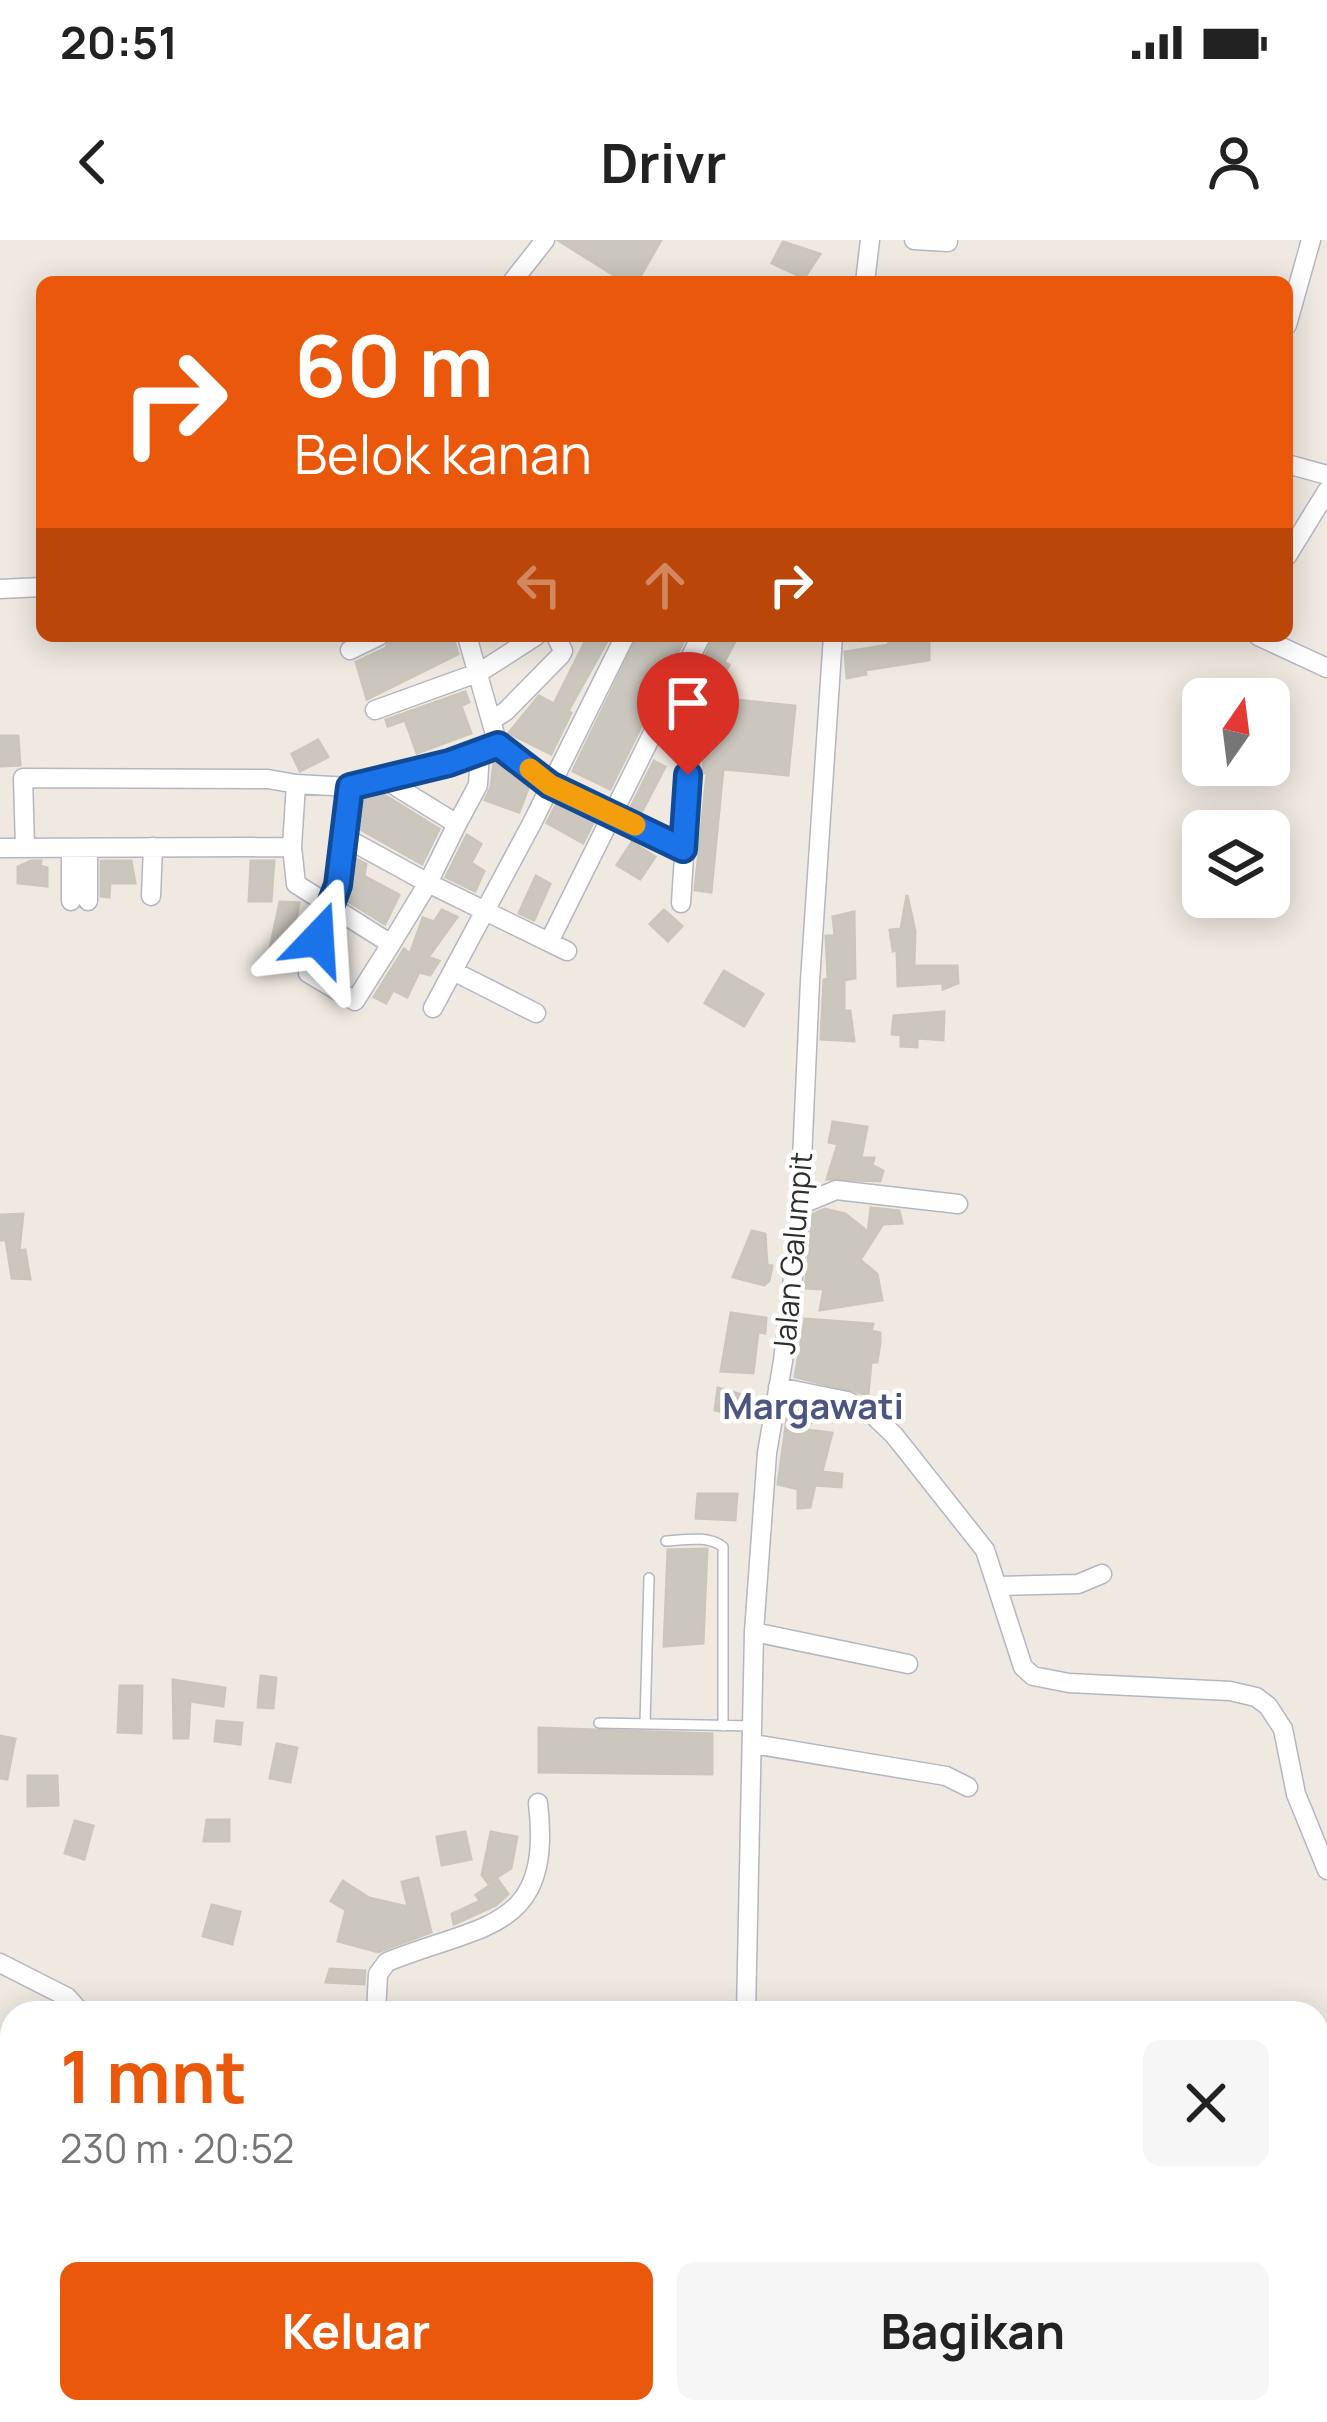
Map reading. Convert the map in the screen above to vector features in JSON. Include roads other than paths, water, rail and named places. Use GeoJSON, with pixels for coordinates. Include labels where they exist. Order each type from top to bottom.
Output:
{"type":"FeatureCollection","features":[{"type":"Feature","properties":{"kind":"street"},"geometry":{"type":"LineString","coordinates":[[517,276],[545,240]]}},
{"type":"Feature","properties":{"kind":"street"},"geometry":{"type":"LineString","coordinates":[[866,276],[870,240]]}},
{"type":"Feature","properties":{"kind":"street"},"geometry":{"type":"LineString","coordinates":[[914,240],[948,242]]}},
{"type":"Feature","properties":{"kind":"street"},"geometry":{"type":"LineString","coordinates":[[1293,304],[1311,240]]}},
{"type":"Feature","properties":{"kind":"street"},"geometry":{"type":"LineString","coordinates":[[1293,466],[1327,476]]}},
{"type":"Feature","properties":{"kind":"street"},"geometry":{"type":"LineString","coordinates":[[1293,546],[1327,491]]}},
{"type":"Feature","properties":{"kind":"street"},"geometry":{"type":"LineString","coordinates":[[0,590],[36,587]]}},
{"type":"Feature","properties":{"kind":"street"},"geometry":{"type":"LineString","coordinates":[[350,650],[367,642]]}},
{"type":"Feature","properties":{"kind":"street"},"geometry":{"type":"LineString","coordinates":[[350,787],[346,838],[329,908],[307,969],[321,985],[356,1001],[428,883],[478,784],[492,720],[469,642]]}},
{"type":"Feature","properties":{"kind":"street"},"geometry":{"type":"LineString","coordinates":[[375,710],[480,672],[527,642]]}},
{"type":"Feature","properties":{"kind":"street"},"geometry":{"type":"LineString","coordinates":[[492,720],[560,656],[559,642]]}},
{"type":"Feature","properties":{"kind":"street"},"geometry":{"type":"LineString","coordinates":[[433,1008],[622,642]]}},
{"type":"Feature","properties":{"kind":"street"},"geometry":{"type":"LineString","coordinates":[[346,838],[558,947],[612,814],[697,642]]}},
{"type":"Feature","properties":{"kind":"street","name":"Jalan Galumpit"},"geometry":{"type":"LineString","coordinates":[[746,2001],[754,1632],[766,1453],[800,1205],[833,642]]}},
{"type":"Feature","properties":{"kind":"street"},"geometry":{"type":"LineString","coordinates":[[1271,642],[1327,668]]}},
{"type":"Feature","properties":{"kind":"street"},"geometry":{"type":"LineString","coordinates":[[678,682],[694,700],[680,903]]}},
{"type":"Feature","properties":{"kind":"street"},"geometry":{"type":"LineString","coordinates":[[0,778],[268,779],[350,787],[489,748],[550,785],[683,849]]}},
{"type":"Feature","properties":{"kind":"street"},"geometry":{"type":"LineString","coordinates":[[23,778],[25,848]]}},
{"type":"Feature","properties":{"kind":"street"},"geometry":{"type":"LineString","coordinates":[[384,779],[457,824]]}},
{"type":"Feature","properties":{"kind":"street"},"geometry":{"type":"LineString","coordinates":[[296,784],[292,847],[296,884],[391,944]]}},
{"type":"Feature","properties":{"kind":"street"},"geometry":{"type":"LineString","coordinates":[[152,896],[153,847]]}},
{"type":"Feature","properties":{"kind":"street"},"geometry":{"type":"LineString","coordinates":[[0,848],[292,847]]}},
{"type":"Feature","properties":{"kind":"street"},"geometry":{"type":"LineString","coordinates":[[79,901],[80,850]]}},
{"type":"Feature","properties":{"kind":"street"},"geometry":{"type":"LineString","coordinates":[[453,971],[536,1013]]}},
{"type":"Feature","properties":{"kind":"street"},"geometry":{"type":"LineString","coordinates":[[800,1205],[836,1190],[958,1204]]}},
{"type":"Feature","properties":{"kind":"street"},"geometry":{"type":"LineString","coordinates":[[778,1387],[847,1401],[872,1414],[894,1435],[985,1550],[1023,1667],[1031,1676],[1087,1685],[1242,1693],[1268,1706],[1283,1729],[1296,1794],[1327,1870]]}},
{"type":"Feature","properties":{"kind":"street"},"geometry":{"type":"LineString","coordinates":[[997,1586],[1078,1584],[1102,1574]]}},
{"type":"Feature","properties":{"kind":"street"},"geometry":{"type":"LineString","coordinates":[[754,1632],[908,1664]]}},
{"type":"Feature","properties":{"kind":"street"},"geometry":{"type":"LineString","coordinates":[[754,1736],[946,1776],[968,1786]]}},
{"type":"Feature","properties":{"kind":"street"},"geometry":{"type":"LineString","coordinates":[[377,2001],[378,1974],[387,1962],[480,1929],[527,1896],[536,1882],[543,1843],[538,1803]]}},
{"type":"Feature","properties":{"kind":"street"},"geometry":{"type":"LineString","coordinates":[[0,1963],[70,2001]]}},
{"type":"Feature","properties":{"kind":"lane"},"geometry":{"type":"LineString","coordinates":[[666,1540],[702,1540],[723,1546],[723,1726]]}},
{"type":"Feature","properties":{"kind":"lane"},"geometry":{"type":"LineString","coordinates":[[645,1724],[649,1578]]}},
{"type":"Feature","properties":{"kind":"lane"},"geometry":{"type":"LineString","coordinates":[[599,1723],[723,1726],[754,1736]]}},
{"type":"Feature","properties":{"kind":"district","name":"Margawati"},"geometry":{"type":"Point","coordinates":[813,1405]}}]}
